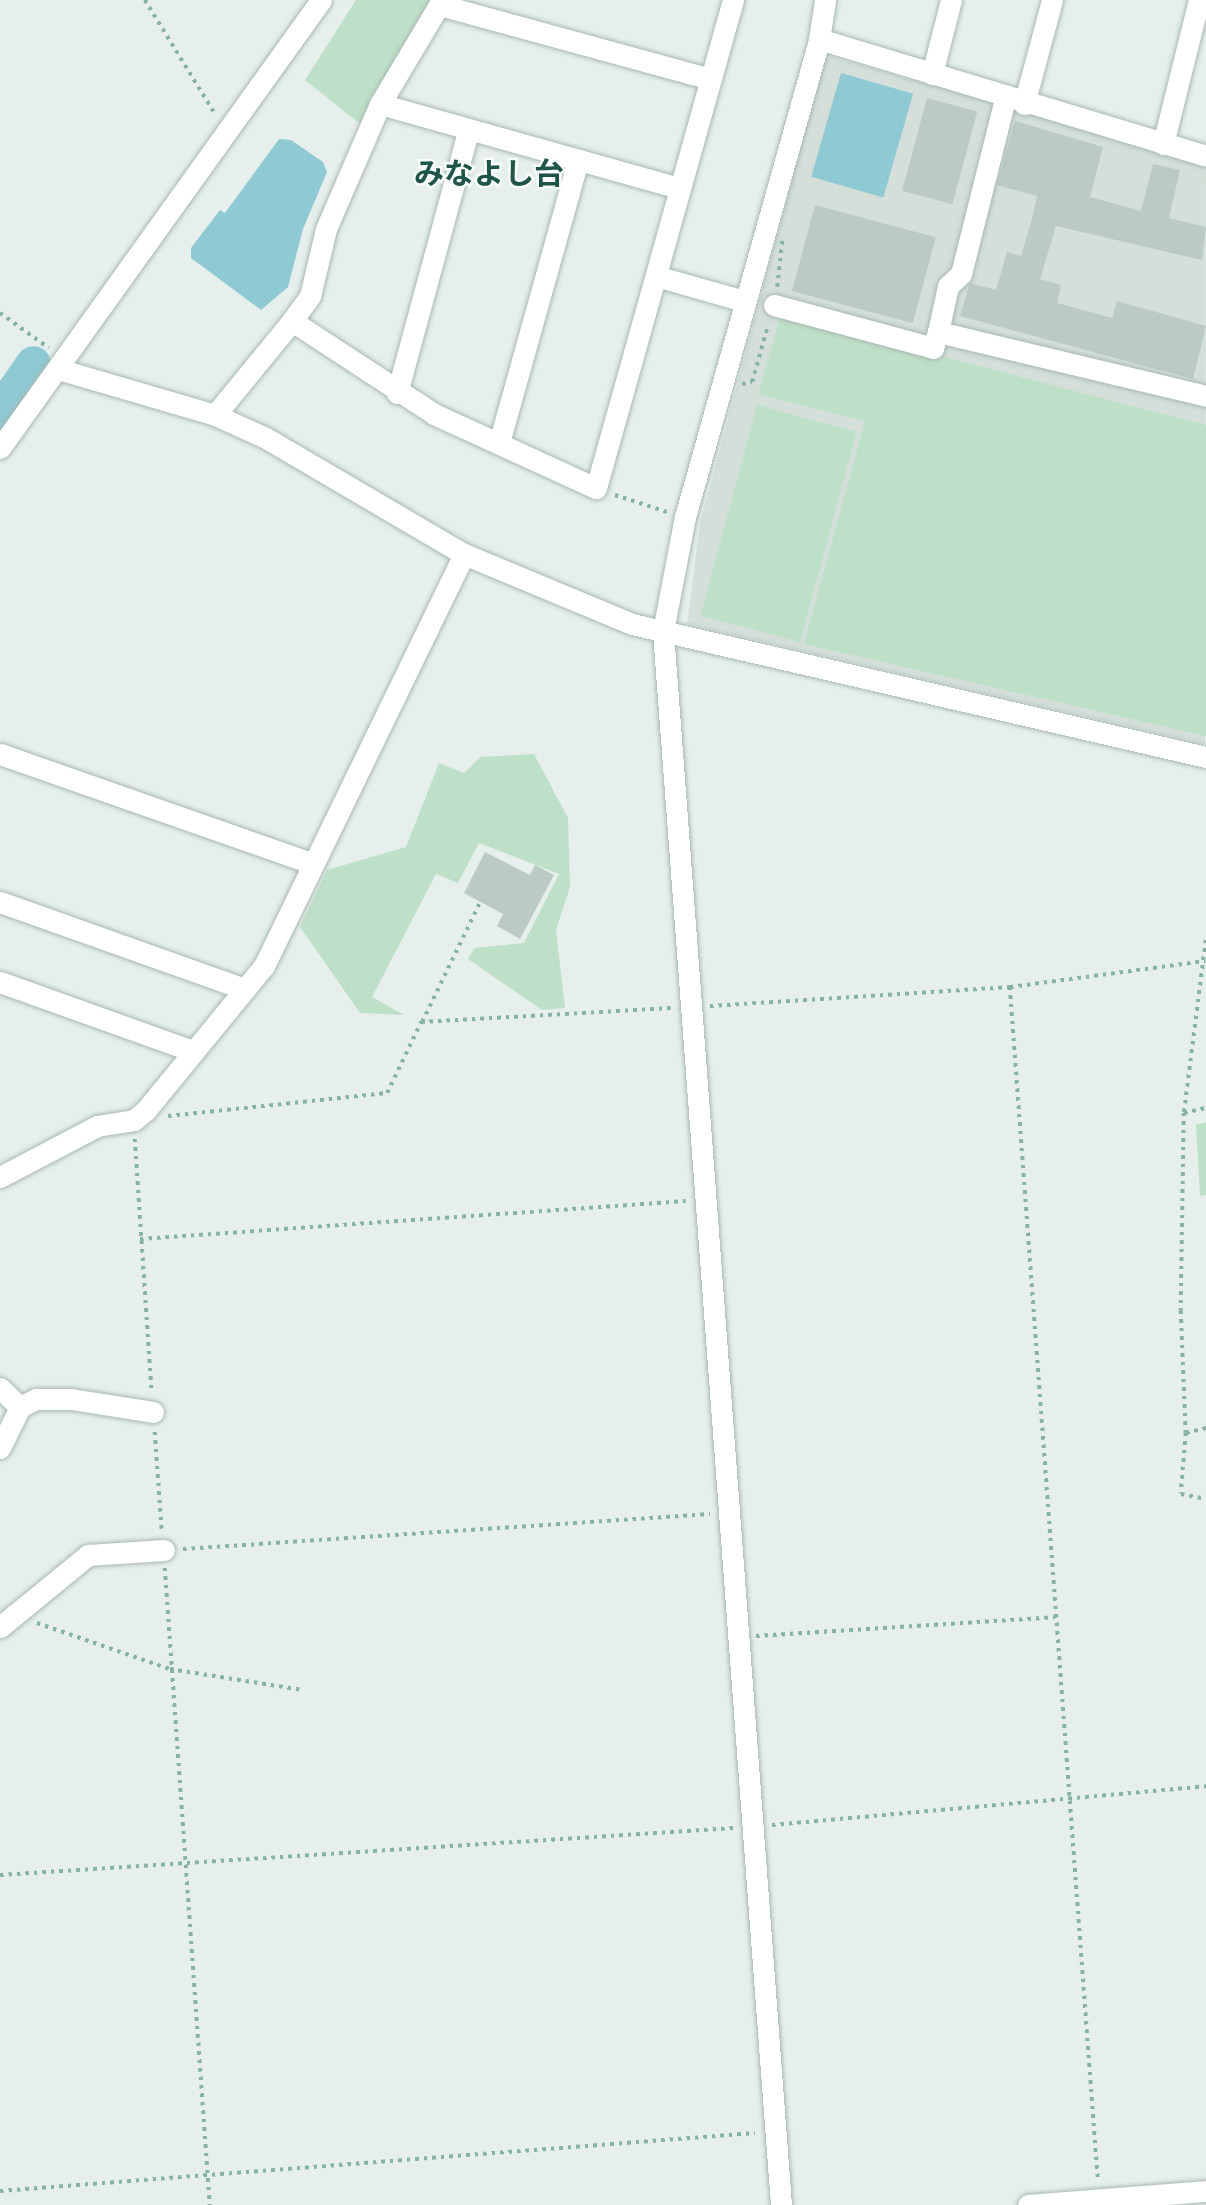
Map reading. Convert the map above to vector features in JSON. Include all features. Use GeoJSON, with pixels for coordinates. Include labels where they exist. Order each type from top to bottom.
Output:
{"type":"FeatureCollection","features":[{"type":"Feature","properties":{"kind":"street"},"geometry":{"type":"LineString","coordinates":[[0,448],[321,0]]}},
{"type":"Feature","properties":{"kind":"street"},"geometry":{"type":"LineString","coordinates":[[292,321],[397,393],[596,488],[678,188],[733,0]]}},
{"type":"Feature","properties":{"kind":"street"},"geometry":{"type":"LineString","coordinates":[[781,2205],[741,1637],[729,1512],[695,1006],[663,631],[685,517],[819,39],[825,0]]}},
{"type":"Feature","properties":{"kind":"street"},"geometry":{"type":"LineString","coordinates":[[932,74],[951,0]]}},
{"type":"Feature","properties":{"kind":"street"},"geometry":{"type":"LineString","coordinates":[[774,304],[933,348],[948,286],[961,274],[1014,101],[1052,0]]}},
{"type":"Feature","properties":{"kind":"street"},"geometry":{"type":"LineString","coordinates":[[1163,144],[1199,0]]}},
{"type":"Feature","properties":{"kind":"street"},"geometry":{"type":"LineString","coordinates":[[215,415],[310,296],[326,229],[380,104],[441,2],[710,79]]}},
{"type":"Feature","properties":{"kind":"street"},"geometry":{"type":"LineString","coordinates":[[819,39],[1014,101],[1206,156]]}},
{"type":"Feature","properties":{"kind":"street"},"geometry":{"type":"LineString","coordinates":[[380,104],[577,163],[678,188]]}},
{"type":"Feature","properties":{"kind":"street"},"geometry":{"type":"LineString","coordinates":[[397,393],[468,131]]}},
{"type":"Feature","properties":{"kind":"street"},"geometry":{"type":"LineString","coordinates":[[499,443],[577,163]]}},
{"type":"Feature","properties":{"kind":"street"},"geometry":{"type":"LineString","coordinates":[[656,276],[744,301]]}},
{"type":"Feature","properties":{"kind":"street"},"geometry":{"type":"LineString","coordinates":[[938,332],[1206,396]]}},
{"type":"Feature","properties":{"kind":"street"},"geometry":{"type":"LineString","coordinates":[[61,364],[215,415],[266,438],[464,554],[632,624],[1206,757]]}},
{"type":"Feature","properties":{"kind":"street"},"geometry":{"type":"LineString","coordinates":[[0,1177],[97,1126],[134,1120],[264,966],[464,554]]}},
{"type":"Feature","properties":{"kind":"street"},"geometry":{"type":"LineString","coordinates":[[0,754],[312,863]]}},
{"type":"Feature","properties":{"kind":"street"},"geometry":{"type":"LineString","coordinates":[[0,902],[245,989]]}},
{"type":"Feature","properties":{"kind":"street"},"geometry":{"type":"LineString","coordinates":[[0,982],[193,1051]]}},
{"type":"Feature","properties":{"kind":"street"},"geometry":{"type":"LineString","coordinates":[[0,1388],[20,1407]]}},
{"type":"Feature","properties":{"kind":"street"},"geometry":{"type":"LineString","coordinates":[[0,1448],[20,1407],[36,1399],[71,1399],[153,1412]]}},
{"type":"Feature","properties":{"kind":"street"},"geometry":{"type":"LineString","coordinates":[[4,1616],[88,1555],[164,1550]]}},
{"type":"Feature","properties":{"kind":"street"},"geometry":{"type":"LineString","coordinates":[[1028,2205],[1206,2192]]}},
{"type":"Feature","properties":{"kind":"street"},"geometry":{"type":"LineString","coordinates":[[1157,2205],[1206,2192]]}},
{"type":"Feature","properties":{"kind":"path"},"geometry":{"type":"LineString","coordinates":[[145,0],[226,133]]}},
{"type":"Feature","properties":{"kind":"path"},"geometry":{"type":"LineString","coordinates":[[733,385],[752,382],[774,304],[785,245],[776,228]]}},
{"type":"Feature","properties":{"kind":"path"},"geometry":{"type":"LineString","coordinates":[[0,313],[61,364]]}},
{"type":"Feature","properties":{"kind":"path"},"geometry":{"type":"LineString","coordinates":[[596,488],[685,517]]}},
{"type":"Feature","properties":{"kind":"path"},"geometry":{"type":"LineString","coordinates":[[209,2205],[183,1864],[134,1120],[387,1093],[479,904]]}},
{"type":"Feature","properties":{"kind":"path"},"geometry":{"type":"LineString","coordinates":[[1206,940],[1184,1113],[1181,1311],[1186,1433],[1181,1494],[1206,1500]]}},
{"type":"Feature","properties":{"kind":"path"},"geometry":{"type":"LineString","coordinates":[[421,1022],[1010,987],[1205,961]]}},
{"type":"Feature","properties":{"kind":"path"},"geometry":{"type":"LineString","coordinates":[[1010,987],[1054,1618],[1073,1801],[1100,2200]]}},
{"type":"Feature","properties":{"kind":"path"},"geometry":{"type":"LineString","coordinates":[[1184,1113],[1206,1108]]}},
{"type":"Feature","properties":{"kind":"path"},"geometry":{"type":"LineString","coordinates":[[140,1239],[707,1200]]}},
{"type":"Feature","properties":{"kind":"path"},"geometry":{"type":"LineString","coordinates":[[1186,1433],[1206,1428]]}},
{"type":"Feature","properties":{"kind":"path"},"geometry":{"type":"LineString","coordinates":[[164,1550],[729,1512]]}},
{"type":"Feature","properties":{"kind":"path"},"geometry":{"type":"LineString","coordinates":[[4,1616],[170,1669],[302,1690]]}},
{"type":"Feature","properties":{"kind":"path"},"geometry":{"type":"LineString","coordinates":[[741,1637],[1054,1618]]}},
{"type":"Feature","properties":{"kind":"path"},"geometry":{"type":"LineString","coordinates":[[0,1875],[755,1826],[1073,1801],[1206,1786]]}},
{"type":"Feature","properties":{"kind":"path"},"geometry":{"type":"LineString","coordinates":[[0,2191],[208,2173],[776,2132]]}},
{"type":"Feature","properties":{"kind":"shaded area"},"geometry":{"type":"Polygon","coordinates":[[[831,57],[1206,163],[1205,744],[687,624],[700,524],[824,60],[831,57]]]}},
{"type":"Feature","properties":{"kind":"green space"},"geometry":{"type":"Polygon","coordinates":[[[356,0],[430,0],[360,124],[305,80],[356,0]]]}},
{"type":"Feature","properties":{"kind":"green space"},"geometry":{"type":"Polygon","coordinates":[[[781,315],[1206,425],[1206,736],[804,644],[865,421],[758,394],[781,315]]]}},
{"type":"Feature","properties":{"kind":"green space"},"geometry":{"type":"Polygon","coordinates":[[[757,405],[856,432],[800,642],[701,616],[757,405]]]}},
{"type":"Feature","properties":{"kind":"green space"},"geometry":{"type":"Polygon","coordinates":[[[534,754],[568,818],[570,887],[556,930],[565,1008],[542,1010],[468,959],[474,948],[524,943],[559,874],[479,843],[458,883],[436,874],[372,997],[404,1015],[360,1013],[300,927],[327,870],[406,847],[439,763],[464,773],[480,757],[534,754]]]}},
{"type":"Feature","properties":{"kind":"green space"},"geometry":{"type":"Polygon","coordinates":[[[1206,1122],[1206,1195],[1200,1196],[1196,1125],[1206,1122]]]}},
{"type":"Feature","properties":{"kind":"water"},"geometry":{"type":"Polygon","coordinates":[[[841,73],[913,94],[883,197],[811,177],[841,73]]]}},
{"type":"Feature","properties":{"kind":"water"},"geometry":{"type":"Polygon","coordinates":[[[279,139],[291,140],[323,162],[327,172],[303,229],[288,287],[261,310],[191,258],[191,248],[220,210],[225,213],[279,139]]]}},
{"type":"Feature","properties":{"kind":"building"},"geometry":{"type":"Polygon","coordinates":[[[927,98],[977,111],[952,204],[902,191],[927,98]]]}},
{"type":"Feature","properties":{"kind":"building"},"geometry":{"type":"Polygon","coordinates":[[[1015,121],[1103,147],[1090,197],[1141,211],[1153,164],[1180,170],[1169,218],[1206,227],[1202,260],[1056,226],[1040,279],[1061,285],[1057,303],[1112,318],[1117,301],[1206,326],[1193,379],[960,316],[970,283],[996,290],[1007,252],[1021,256],[1032,219],[1037,196],[997,185],[1015,121]]]}},
{"type":"Feature","properties":{"kind":"building"},"geometry":{"type":"Polygon","coordinates":[[[815,205],[936,237],[913,323],[792,291],[815,205]]]}},
{"type":"Feature","properties":{"kind":"building"},"geometry":{"type":"Polygon","coordinates":[[[485,852],[530,875],[535,865],[554,875],[520,939],[497,926],[503,914],[464,893],[485,852]]]}},
{"type":"Feature","properties":{"kind":"waterway"},"geometry":{"type":"LineString","coordinates":[[0,411],[33,363]]}},
{"type":"Feature","properties":{"kind":"district","name":"みなよし台"},"geometry":{"type":"Point","coordinates":[489,172]}}]}
